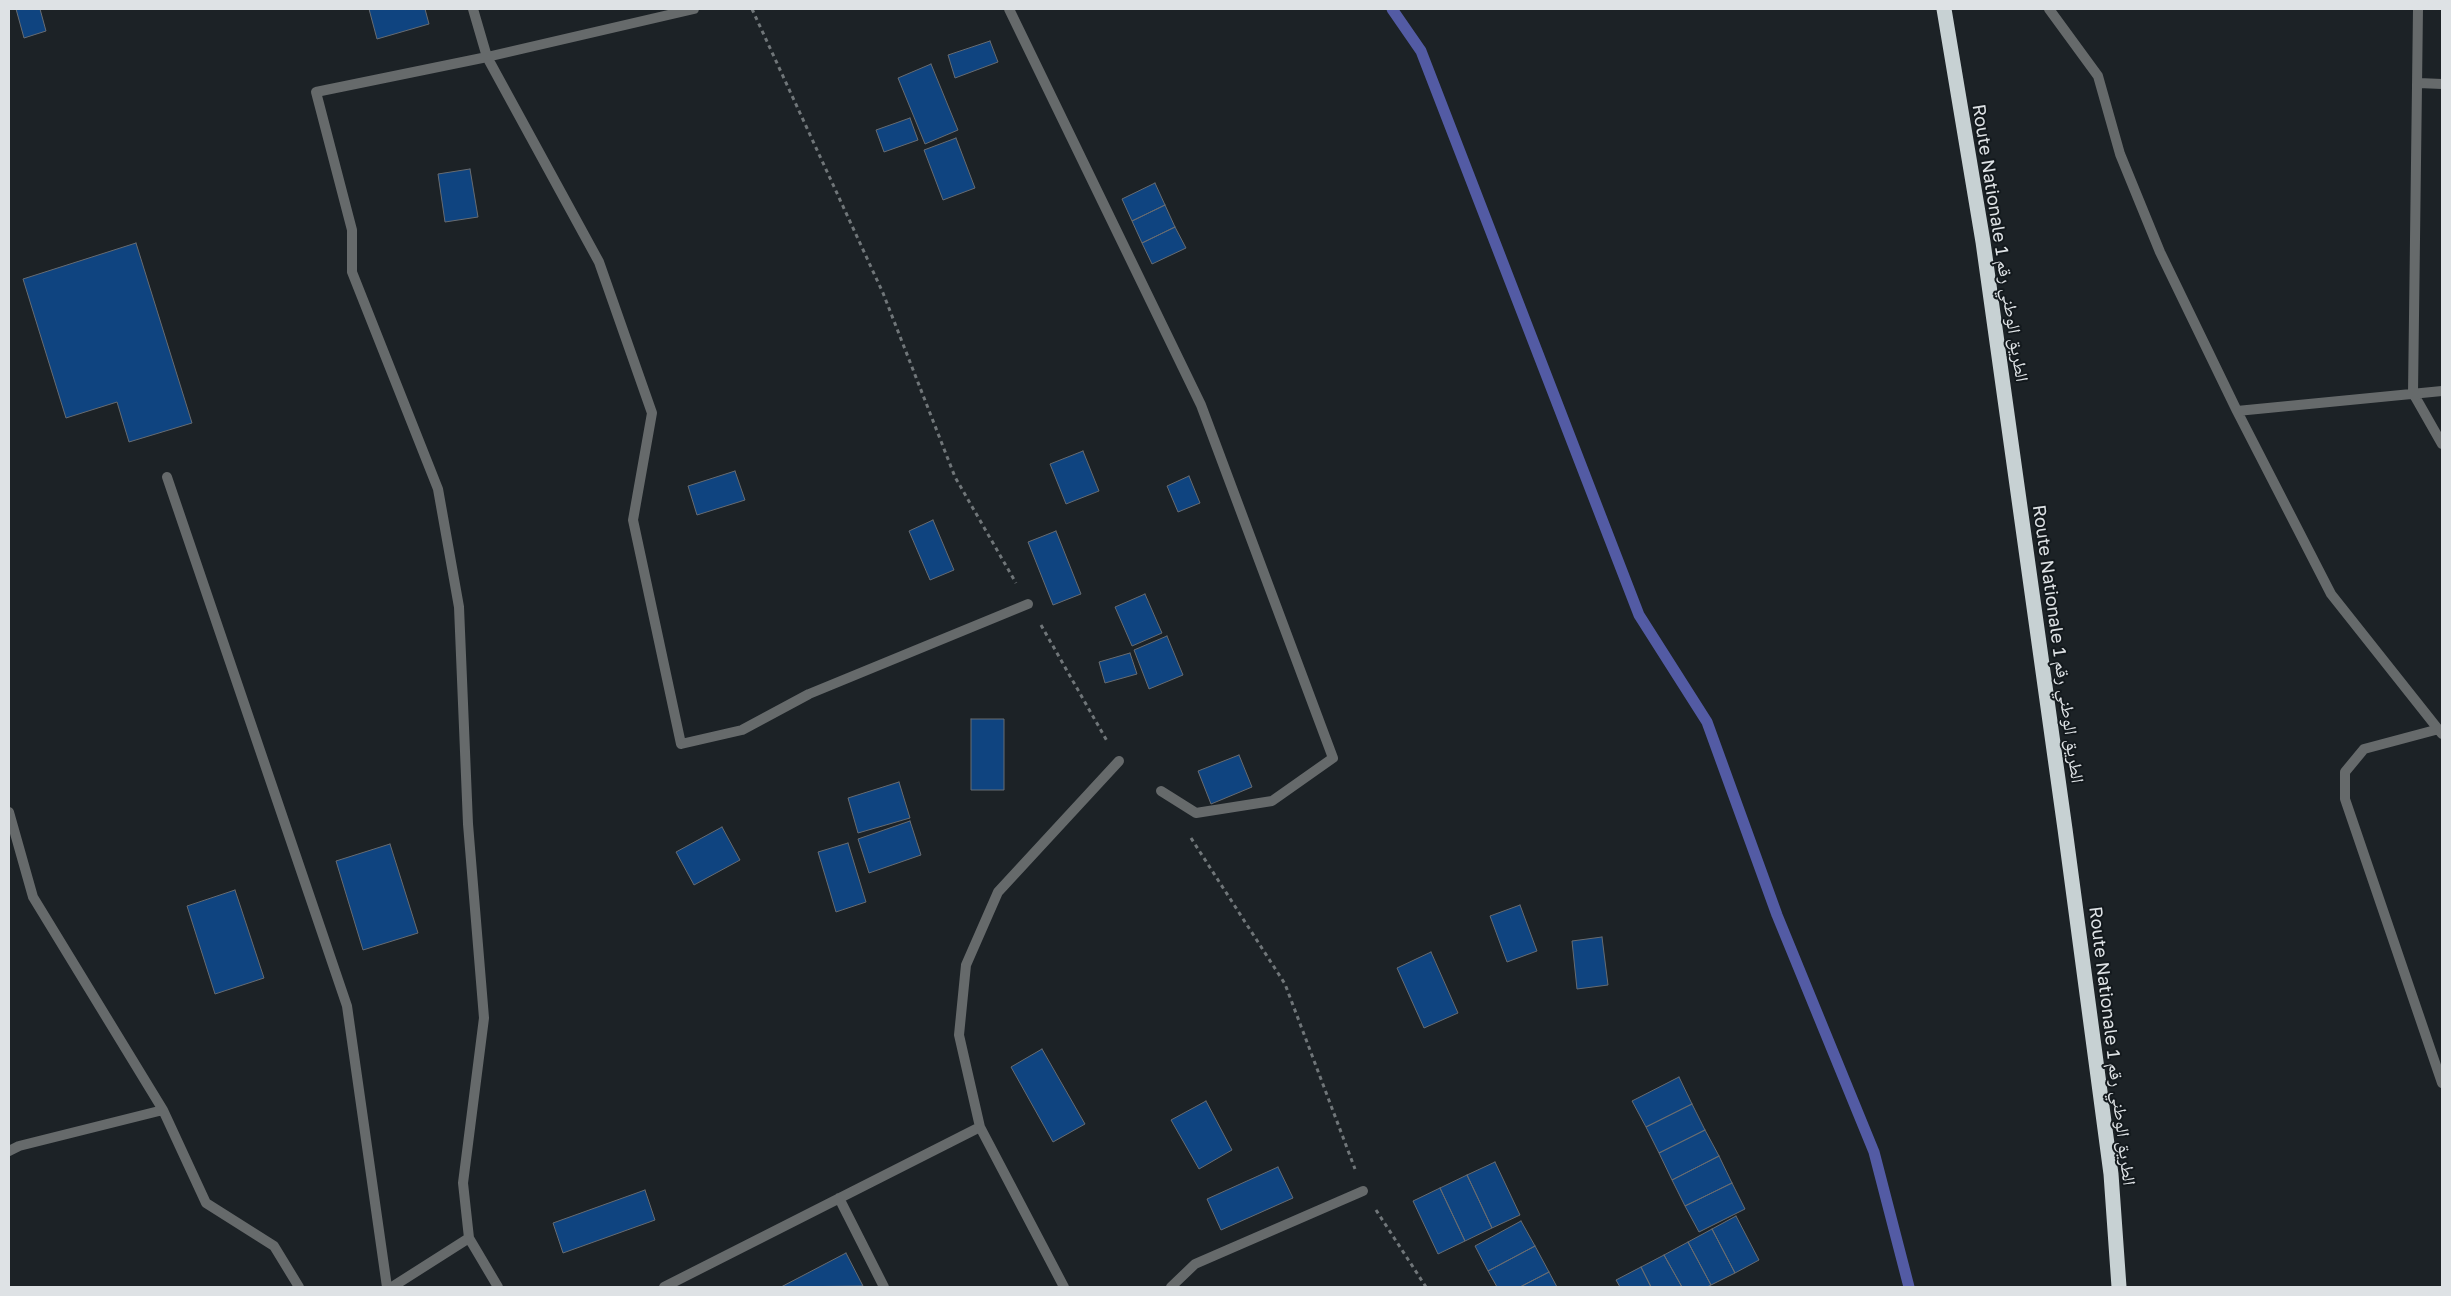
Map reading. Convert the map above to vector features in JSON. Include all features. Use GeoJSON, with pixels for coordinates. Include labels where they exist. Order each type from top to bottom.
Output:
{"type":"FeatureCollection","features":[{"type":"Feature","properties":{"kind":"highway","name":"Route Nationale الطريق الوطني رقم 1"},"geometry":{"type":"LineString","coordinates":[[1944,9],[1983,242],[2068,848],[2111,1174],[2119,1287]]}},
{"type":"Feature","properties":{"kind":"street"},"geometry":{"type":"LineString","coordinates":[[473,9],[487,57],[599,262],[652,413],[634,520],[681,744],[742,730],[809,694],[1028,604]]}},
{"type":"Feature","properties":{"kind":"street"},"geometry":{"type":"LineString","coordinates":[[498,1287],[469,1238],[463,1183],[484,1018],[468,824],[460,607],[438,489],[352,272],[352,230],[316,92],[487,57],[694,9]]}},
{"type":"Feature","properties":{"kind":"street"},"geometry":{"type":"LineString","coordinates":[[1009,9],[1201,405],[1333,758],[1272,801],[1196,813],[1161,791]]}},
{"type":"Feature","properties":{"kind":"street"},"geometry":{"type":"LineString","coordinates":[[2050,9],[2098,76],[2120,154],[2160,252],[2237,411],[2331,594],[2441,732],[2364,749],[2345,772],[2345,799],[2442,1084]]}},
{"type":"Feature","properties":{"kind":"street"},"geometry":{"type":"LineString","coordinates":[[2418,9],[2413,393],[2442,444]]}},
{"type":"Feature","properties":{"kind":"street"},"geometry":{"type":"LineString","coordinates":[[2418,83],[2442,84]]}},
{"type":"Feature","properties":{"kind":"street"},"geometry":{"type":"LineString","coordinates":[[2237,411],[2442,391]]}},
{"type":"Feature","properties":{"kind":"street"},"geometry":{"type":"LineString","coordinates":[[166,477],[347,1006],[387,1287]]}},
{"type":"Feature","properties":{"kind":"street"},"geometry":{"type":"LineString","coordinates":[[1064,1287],[980,1127],[959,1035],[966,965],[998,892],[1118,761]]}},
{"type":"Feature","properties":{"kind":"street"},"geometry":{"type":"LineString","coordinates":[[9,812],[33,897],[163,1110],[206,1203],[274,1246],[298,1287]]}},
{"type":"Feature","properties":{"kind":"street"},"geometry":{"type":"LineString","coordinates":[[9,1150],[163,1110]]}},
{"type":"Feature","properties":{"kind":"street"},"geometry":{"type":"LineString","coordinates":[[667,1286],[980,1127]]}},
{"type":"Feature","properties":{"kind":"street"},"geometry":{"type":"LineString","coordinates":[[1171,1287],[1195,1264],[1363,1191]]}},
{"type":"Feature","properties":{"kind":"street"},"geometry":{"type":"LineString","coordinates":[[839,1198],[884,1287]]}},
{"type":"Feature","properties":{"kind":"street"},"geometry":{"type":"LineString","coordinates":[[392,1287],[469,1238]]}},
{"type":"Feature","properties":{"kind":"path"},"geometry":{"type":"LineString","coordinates":[[752,9],[883,293],[955,477],[1118,761]]}},
{"type":"Feature","properties":{"kind":"path"},"geometry":{"type":"LineString","coordinates":[[1188,833],[1285,984],[1363,1191],[1426,1287]]}},
{"type":"Feature","properties":{"kind":"building"},"geometry":{"type":"Polygon","coordinates":[[[16,9],[40,9],[46,31],[24,38],[16,9]]]}},
{"type":"Feature","properties":{"kind":"building"},"geometry":{"type":"Polygon","coordinates":[[[369,9],[425,9],[429,24],[377,39],[369,9]]]}},
{"type":"Feature","properties":{"kind":"building"},"geometry":{"type":"Polygon","coordinates":[[[990,41],[998,62],[955,78],[948,55],[990,41]]]}},
{"type":"Feature","properties":{"kind":"building"},"geometry":{"type":"Polygon","coordinates":[[[931,64],[958,130],[925,144],[898,78],[931,64]]]}},
{"type":"Feature","properties":{"kind":"building"},"geometry":{"type":"Polygon","coordinates":[[[910,118],[918,140],[884,152],[876,130],[910,118]]]}},
{"type":"Feature","properties":{"kind":"building"},"geometry":{"type":"Polygon","coordinates":[[[956,138],[975,188],[943,200],[924,150],[956,138]]]}},
{"type":"Feature","properties":{"kind":"building"},"geometry":{"type":"Polygon","coordinates":[[[470,169],[478,217],[445,222],[438,174],[470,169]]]}},
{"type":"Feature","properties":{"kind":"building"},"geometry":{"type":"Polygon","coordinates":[[[1155,183],[1165,205],[1132,221],[1122,199],[1155,183]]]}},
{"type":"Feature","properties":{"kind":"building"},"geometry":{"type":"Polygon","coordinates":[[[1165,205],[1175,227],[1142,243],[1132,221],[1165,205]]]}},
{"type":"Feature","properties":{"kind":"building"},"geometry":{"type":"Polygon","coordinates":[[[1175,227],[1186,248],[1152,264],[1142,243],[1175,227]]]}},
{"type":"Feature","properties":{"kind":"building"},"geometry":{"type":"Polygon","coordinates":[[[136,243],[192,423],[129,442],[117,402],[66,418],[23,279],[136,243]]]}},
{"type":"Feature","properties":{"kind":"building"},"geometry":{"type":"Polygon","coordinates":[[[1083,451],[1099,491],[1066,504],[1050,464],[1083,451]]]}},
{"type":"Feature","properties":{"kind":"building"},"geometry":{"type":"Polygon","coordinates":[[[735,471],[745,500],[697,515],[688,486],[735,471]]]}},
{"type":"Feature","properties":{"kind":"building"},"geometry":{"type":"Polygon","coordinates":[[[1189,476],[1200,503],[1178,512],[1167,486],[1189,476]]]}},
{"type":"Feature","properties":{"kind":"building"},"geometry":{"type":"Polygon","coordinates":[[[933,520],[954,570],[930,580],[909,531],[933,520]]]}},
{"type":"Feature","properties":{"kind":"building"},"geometry":{"type":"Polygon","coordinates":[[[1056,531],[1081,594],[1053,605],[1028,542],[1056,531]]]}},
{"type":"Feature","properties":{"kind":"building"},"geometry":{"type":"Polygon","coordinates":[[[1145,594],[1162,633],[1132,646],[1115,607],[1145,594]]]}},
{"type":"Feature","properties":{"kind":"building"},"geometry":{"type":"Polygon","coordinates":[[[1167,636],[1183,675],[1149,689],[1134,650],[1167,636]]]}},
{"type":"Feature","properties":{"kind":"building"},"geometry":{"type":"Polygon","coordinates":[[[1130,653],[1137,674],[1105,683],[1099,662],[1130,653]]]}},
{"type":"Feature","properties":{"kind":"building"},"geometry":{"type":"Polygon","coordinates":[[[971,719],[1004,719],[1004,790],[971,790],[971,719]]]}},
{"type":"Feature","properties":{"kind":"building"},"geometry":{"type":"Polygon","coordinates":[[[1239,755],[1252,787],[1211,804],[1198,771],[1239,755]]]}},
{"type":"Feature","properties":{"kind":"building"},"geometry":{"type":"Polygon","coordinates":[[[899,782],[910,818],[858,833],[848,798],[899,782]]]}},
{"type":"Feature","properties":{"kind":"building"},"geometry":{"type":"Polygon","coordinates":[[[910,821],[921,855],[869,873],[858,839],[910,821]]]}},
{"type":"Feature","properties":{"kind":"building"},"geometry":{"type":"Polygon","coordinates":[[[722,827],[740,860],[694,885],[676,852],[722,827]]]}},
{"type":"Feature","properties":{"kind":"building"},"geometry":{"type":"Polygon","coordinates":[[[848,843],[866,902],[836,912],[818,852],[848,843]]]}},
{"type":"Feature","properties":{"kind":"building"},"geometry":{"type":"Polygon","coordinates":[[[390,844],[418,933],[363,950],[336,861],[390,844]]]}},
{"type":"Feature","properties":{"kind":"building"},"geometry":{"type":"Polygon","coordinates":[[[235,890],[264,978],[215,994],[187,906],[235,890]]]}},
{"type":"Feature","properties":{"kind":"building"},"geometry":{"type":"Polygon","coordinates":[[[1520,905],[1537,951],[1507,962],[1490,916],[1520,905]]]}},
{"type":"Feature","properties":{"kind":"building"},"geometry":{"type":"Polygon","coordinates":[[[1602,937],[1608,985],[1577,989],[1572,941],[1602,937]]]}},
{"type":"Feature","properties":{"kind":"building"},"geometry":{"type":"Polygon","coordinates":[[[1431,952],[1458,1013],[1424,1028],[1397,968],[1431,952]]]}},
{"type":"Feature","properties":{"kind":"building"},"geometry":{"type":"Polygon","coordinates":[[[1042,1049],[1085,1124],[1053,1142],[1011,1067],[1042,1049]]]}},
{"type":"Feature","properties":{"kind":"building"},"geometry":{"type":"Polygon","coordinates":[[[1679,1077],[1692,1104],[1646,1127],[1632,1101],[1679,1077]]]}},
{"type":"Feature","properties":{"kind":"building"},"geometry":{"type":"Polygon","coordinates":[[[1206,1101],[1232,1150],[1199,1169],[1171,1120],[1206,1101]]]}},
{"type":"Feature","properties":{"kind":"building"},"geometry":{"type":"Polygon","coordinates":[[[1692,1104],[1705,1130],[1659,1153],[1646,1127],[1692,1104]]]}},
{"type":"Feature","properties":{"kind":"building"},"geometry":{"type":"Polygon","coordinates":[[[1705,1130],[1719,1156],[1672,1180],[1659,1153],[1705,1130]]]}},
{"type":"Feature","properties":{"kind":"building"},"geometry":{"type":"Polygon","coordinates":[[[1719,1156],[1732,1183],[1685,1206],[1672,1180],[1719,1156]]]}},
{"type":"Feature","properties":{"kind":"building"},"geometry":{"type":"Polygon","coordinates":[[[1495,1162],[1520,1215],[1492,1228],[1467,1175],[1495,1162]]]}},
{"type":"Feature","properties":{"kind":"building"},"geometry":{"type":"Polygon","coordinates":[[[1278,1167],[1293,1198],[1221,1230],[1207,1199],[1278,1167]]]}},
{"type":"Feature","properties":{"kind":"building"},"geometry":{"type":"Polygon","coordinates":[[[1467,1175],[1492,1228],[1465,1241],[1440,1188],[1467,1175]]]}},
{"type":"Feature","properties":{"kind":"building"},"geometry":{"type":"Polygon","coordinates":[[[1732,1183],[1745,1209],[1699,1232],[1685,1206],[1732,1183]]]}},
{"type":"Feature","properties":{"kind":"building"},"geometry":{"type":"Polygon","coordinates":[[[1440,1188],[1465,1241],[1438,1254],[1413,1201],[1440,1188]]]}},
{"type":"Feature","properties":{"kind":"building"},"geometry":{"type":"Polygon","coordinates":[[[645,1190],[655,1220],[563,1253],[553,1223],[645,1190]]]}},
{"type":"Feature","properties":{"kind":"building"},"geometry":{"type":"Polygon","coordinates":[[[1736,1216],[1759,1260],[1735,1273],[1712,1229],[1736,1216]]]}},
{"type":"Feature","properties":{"kind":"building"},"geometry":{"type":"Polygon","coordinates":[[[1521,1221],[1535,1246],[1488,1271],[1475,1246],[1521,1221]]]}},
{"type":"Feature","properties":{"kind":"building"},"geometry":{"type":"Polygon","coordinates":[[[1712,1229],[1735,1273],[1711,1285],[1688,1242],[1712,1229]]]}},
{"type":"Feature","properties":{"kind":"building"},"geometry":{"type":"Polygon","coordinates":[[[1688,1242],[1711,1285],[1707,1287],[1682,1287],[1664,1255],[1688,1242]]]}},
{"type":"Feature","properties":{"kind":"building"},"geometry":{"type":"Polygon","coordinates":[[[1535,1246],[1549,1272],[1520,1287],[1497,1287],[1488,1271],[1535,1246]]]}},
{"type":"Feature","properties":{"kind":"building"},"geometry":{"type":"Polygon","coordinates":[[[846,1253],[863,1286],[781,1287],[846,1253]]]}},
{"type":"Feature","properties":{"kind":"building"},"geometry":{"type":"Polygon","coordinates":[[[1664,1255],[1682,1287],[1651,1287],[1641,1267],[1664,1255]]]}},
{"type":"Feature","properties":{"kind":"building"},"geometry":{"type":"Polygon","coordinates":[[[1641,1267],[1651,1287],[1620,1287],[1616,1280],[1641,1267]]]}},
{"type":"Feature","properties":{"kind":"building"},"geometry":{"type":"Polygon","coordinates":[[[1549,1272],[1557,1287],[1520,1287],[1549,1272]]]}},
{"type":"Feature","properties":{"kind":"waterway"},"geometry":{"type":"LineString","coordinates":[[1392,9],[1421,51],[1639,615],[1707,722],[1777,915],[1874,1152],[1909,1287]]}}]}
